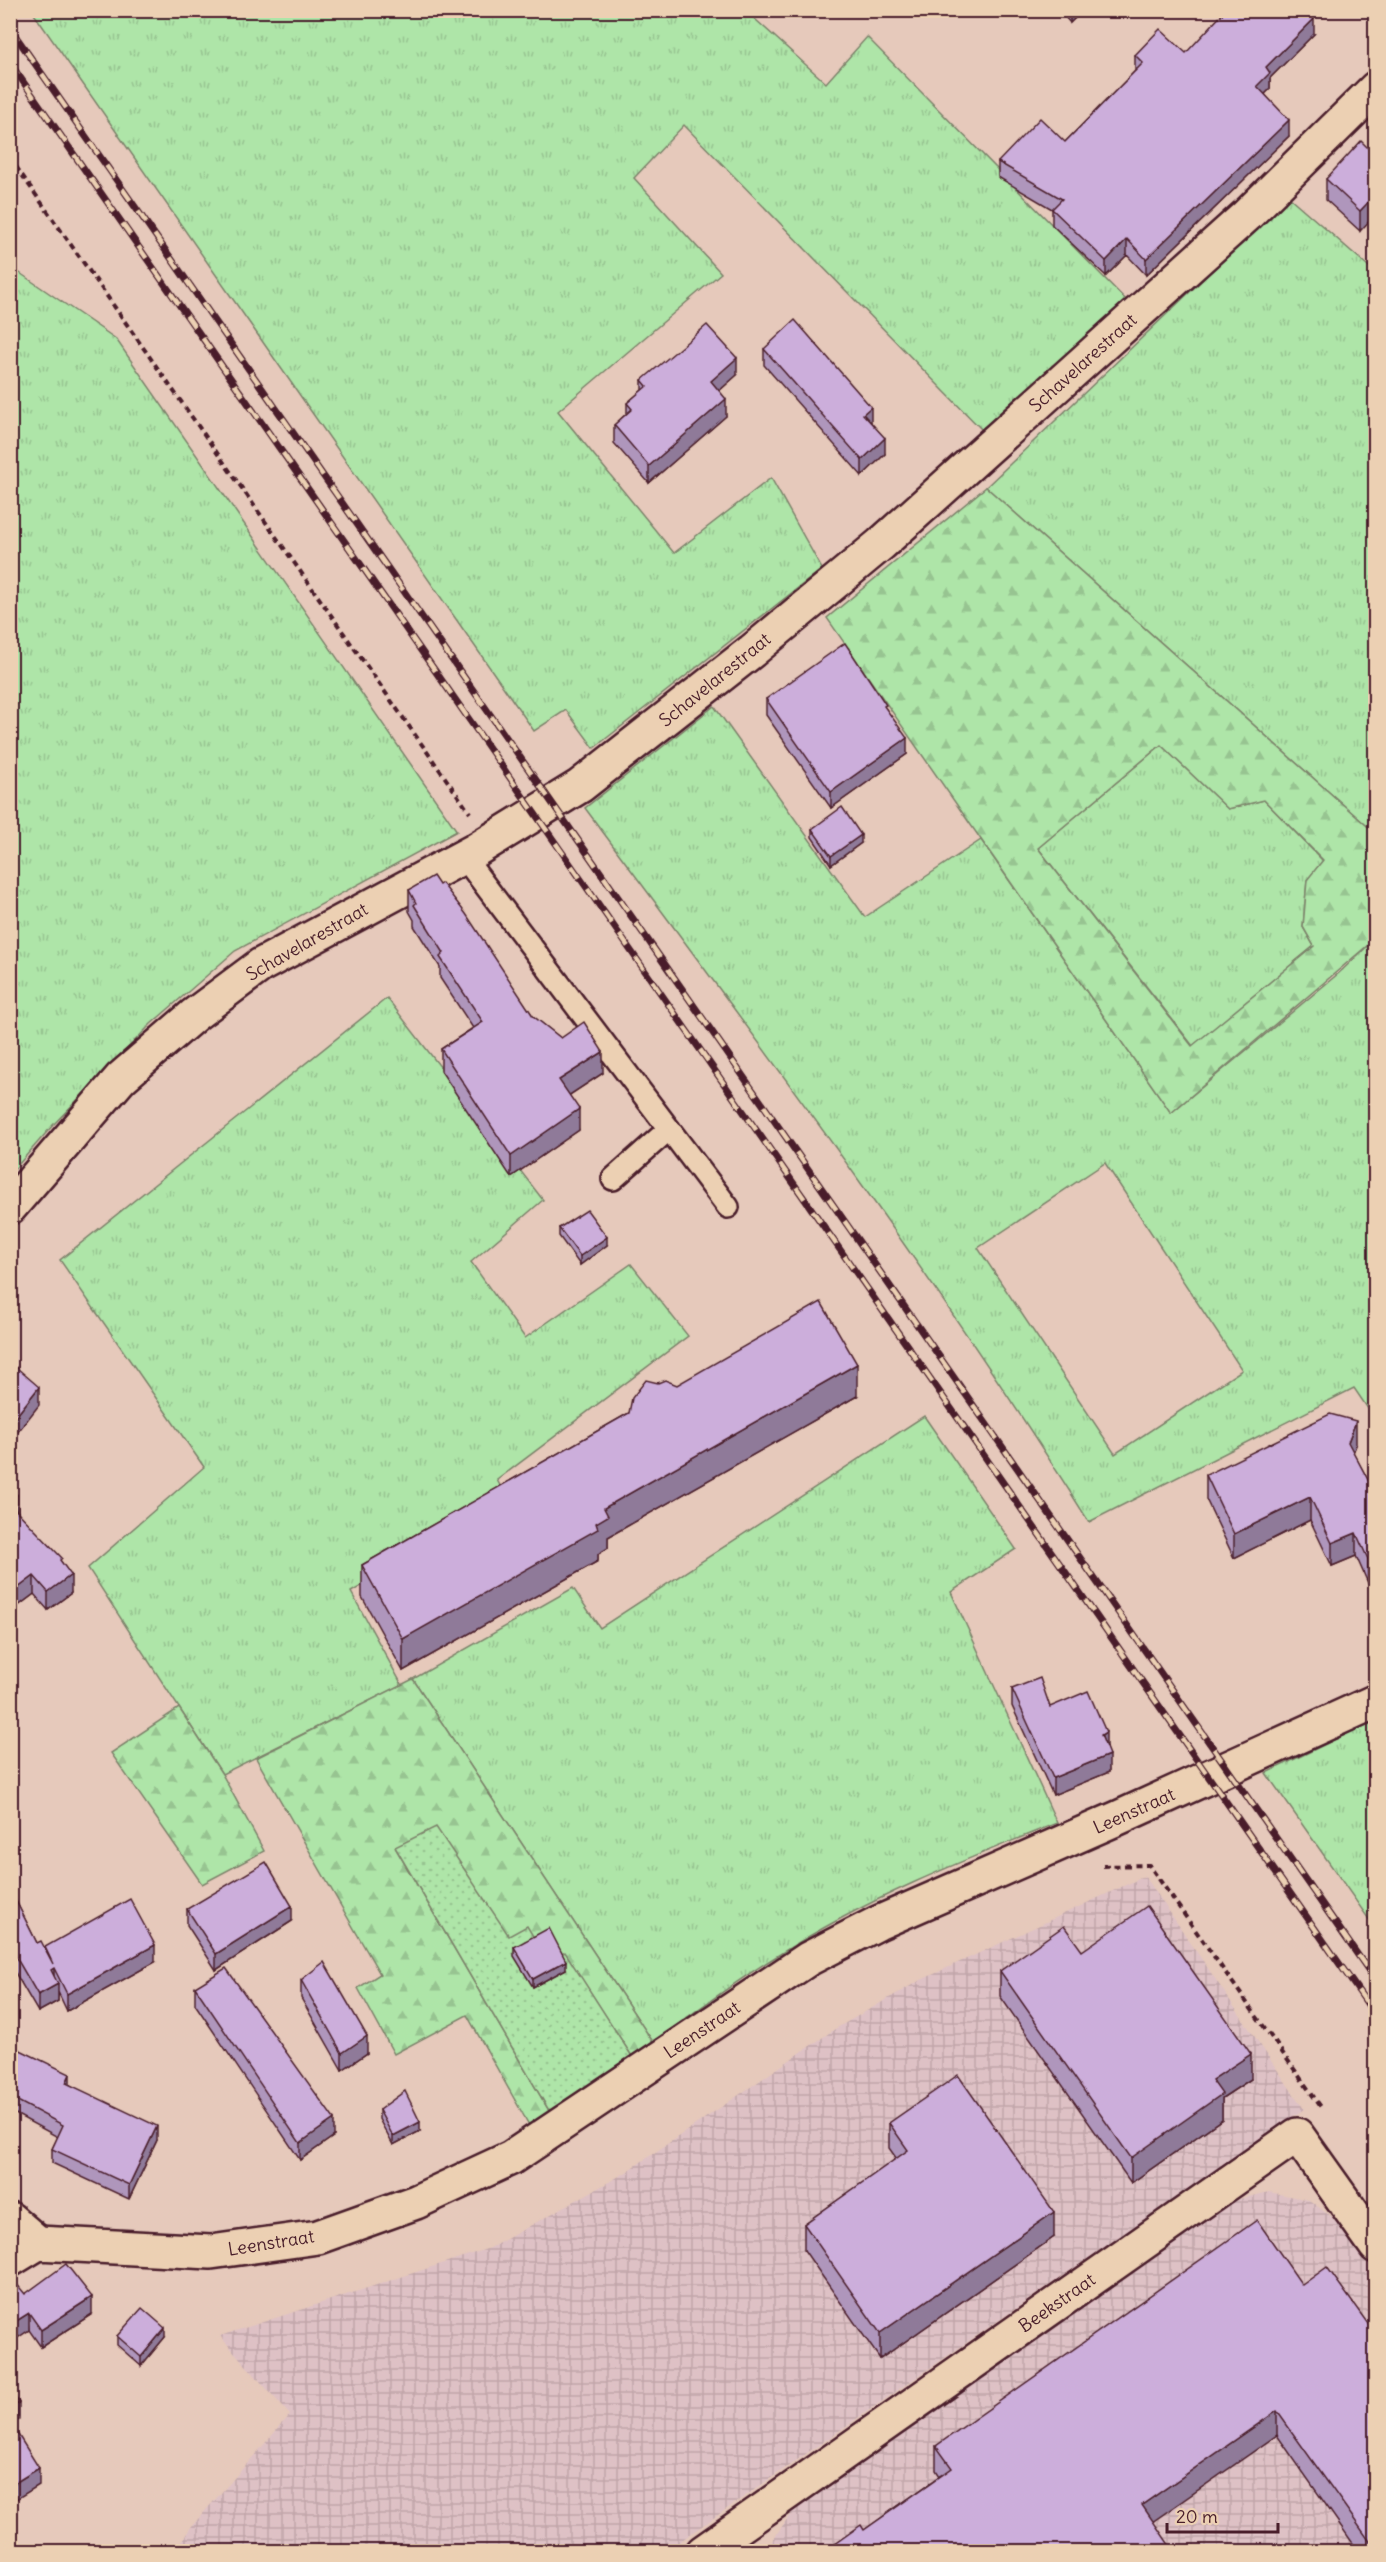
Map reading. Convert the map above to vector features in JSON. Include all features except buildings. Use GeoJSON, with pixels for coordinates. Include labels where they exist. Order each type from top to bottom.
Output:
{"type":"FeatureCollection","features":[{"type":"Feature","properties":{"kind":"street","name":"Schavelarestraat"},"geometry":{"type":"LineString","coordinates":[[10,1207],[121,1078],[194,1015],[261,965],[474,851],[580,786],[752,651],[881,544],[1246,216],[1376,88]]}},
{"type":"Feature","properties":{"kind":"street","name":"Leenstraat"},"geometry":{"type":"LineString","coordinates":[[24,2252],[211,2252],[318,2237],[416,2202],[511,2158],[808,1959],[878,1923],[1118,1818],[1376,1701]]}},
{"type":"Feature","properties":{"kind":"street","name":"Beekstraat"},"geometry":{"type":"LineString","coordinates":[[706,2551],[1297,2135],[1376,2246]]}},
{"type":"Feature","properties":{"kind":"street"},"geometry":{"type":"LineString","coordinates":[[10,2219],[24,2252]]}},
{"type":"Feature","properties":{"kind":"lane"},"geometry":{"type":"LineString","coordinates":[[474,851],[472,868],[728,1207]]}},
{"type":"Feature","properties":{"kind":"lane"},"geometry":{"type":"LineString","coordinates":[[613,1179],[669,1130]]}},
{"type":"Feature","properties":{"kind":"path"},"geometry":{"type":"LineString","coordinates":[[10,158],[478,825],[474,851]]}},
{"type":"Feature","properties":{"kind":"path"},"geometry":{"type":"LineString","coordinates":[[1094,1866],[1149,1865],[1326,2114]]}},
{"type":"Feature","properties":{"kind":"shaded area"},"geometry":{"type":"Polygon","coordinates":[[[1145,1876],[1304,2109],[666,2551],[175,2552],[191,2527],[290,2415],[220,2336],[490,2248],[625,2173],[835,2029],[919,1981],[1145,1876]]]}},
{"type":"Feature","properties":{"kind":"shaded area"},"geometry":{"type":"Polygon","coordinates":[[[1269,2192],[1309,2200],[1341,2224],[1375,2273],[1375,2551],[769,2552],[772,2541],[792,2512],[1235,2200],[1269,2192]]]}},
{"type":"Feature","properties":{"kind":"green space"},"geometry":{"type":"Polygon","coordinates":[[[32,11],[746,11],[826,83],[867,37],[1128,302],[985,433],[684,125],[634,178],[721,273],[558,411],[674,553],[771,478],[822,569],[594,748],[566,710],[534,731],[32,11]]]}},
{"type":"Feature","properties":{"kind":"green space"},"geometry":{"type":"Polygon","coordinates":[[[1289,197],[1375,272],[1375,833],[986,487],[1289,197]]]}},
{"type":"Feature","properties":{"kind":"green space"},"geometry":{"type":"Polygon","coordinates":[[[11,267],[116,339],[457,831],[235,951],[151,1024],[53,1125],[11,1173],[11,267]]]}},
{"type":"Feature","properties":{"kind":"green space"},"geometry":{"type":"Polygon","coordinates":[[[986,487],[1375,833],[1375,939],[1171,1113],[827,618],[986,487]],[[1161,745],[1038,848],[1192,1046],[1314,946],[1303,927],[1307,880],[1323,860],[1264,800],[1228,809],[1161,745]]]}},
{"type":"Feature","properties":{"kind":"green space"},"geometry":{"type":"Polygon","coordinates":[[[714,706],[865,917],[981,840],[1171,1113],[1339,973],[1375,939],[1375,1419],[1354,1388],[1089,1522],[1030,1430],[907,1249],[780,1071],[585,808],[714,706]],[[1105,1163],[978,1248],[1115,1454],[1242,1370],[1105,1163]]]}},
{"type":"Feature","properties":{"kind":"green space"},"geometry":{"type":"Polygon","coordinates":[[[1161,745],[1228,809],[1264,800],[1323,861],[1307,880],[1303,927],[1314,946],[1193,1046],[1038,848],[1161,745]]]}},
{"type":"Feature","properties":{"kind":"green space"},"geometry":{"type":"Polygon","coordinates":[[[387,998],[543,1200],[471,1262],[525,1338],[631,1264],[688,1336],[497,1480],[508,1500],[351,1592],[402,1685],[222,1774],[88,1568],[204,1467],[60,1260],[387,998]]]}},
{"type":"Feature","properties":{"kind":"green space"},"geometry":{"type":"Polygon","coordinates":[[[924,1416],[1016,1549],[951,1592],[1057,1823],[949,1867],[844,1917],[761,1966],[653,2042],[413,1679],[573,1588],[600,1628],[924,1416]]]}},
{"type":"Feature","properties":{"kind":"green space"},"geometry":{"type":"Polygon","coordinates":[[[413,1679],[653,2042],[633,2058],[565,1953],[549,1964],[509,1936],[395,1847],[551,2114],[529,2125],[467,2015],[394,2054],[358,1988],[380,1974],[256,1758],[413,1679]]]}},
{"type":"Feature","properties":{"kind":"green space"},"geometry":{"type":"Polygon","coordinates":[[[179,1708],[222,1774],[264,1851],[202,1884],[111,1753],[179,1708]]]}},
{"type":"Feature","properties":{"kind":"green space"},"geometry":{"type":"Polygon","coordinates":[[[1375,1720],[1375,1928],[1266,1773],[1375,1720]]]}},
{"type":"Feature","properties":{"kind":"green space"},"geometry":{"type":"Polygon","coordinates":[[[436,1827],[509,1936],[527,1926],[549,1963],[565,1952],[633,2058],[551,2114],[395,1847],[436,1827]]]}},
{"type":"Feature","properties":{"kind":"railway"},"geometry":{"type":"LineString","coordinates":[[10,28],[1376,1981]]}},
{"type":"Feature","properties":{"kind":"railway"},"geometry":{"type":"LineString","coordinates":[[10,63],[1376,2016]]}}]}
